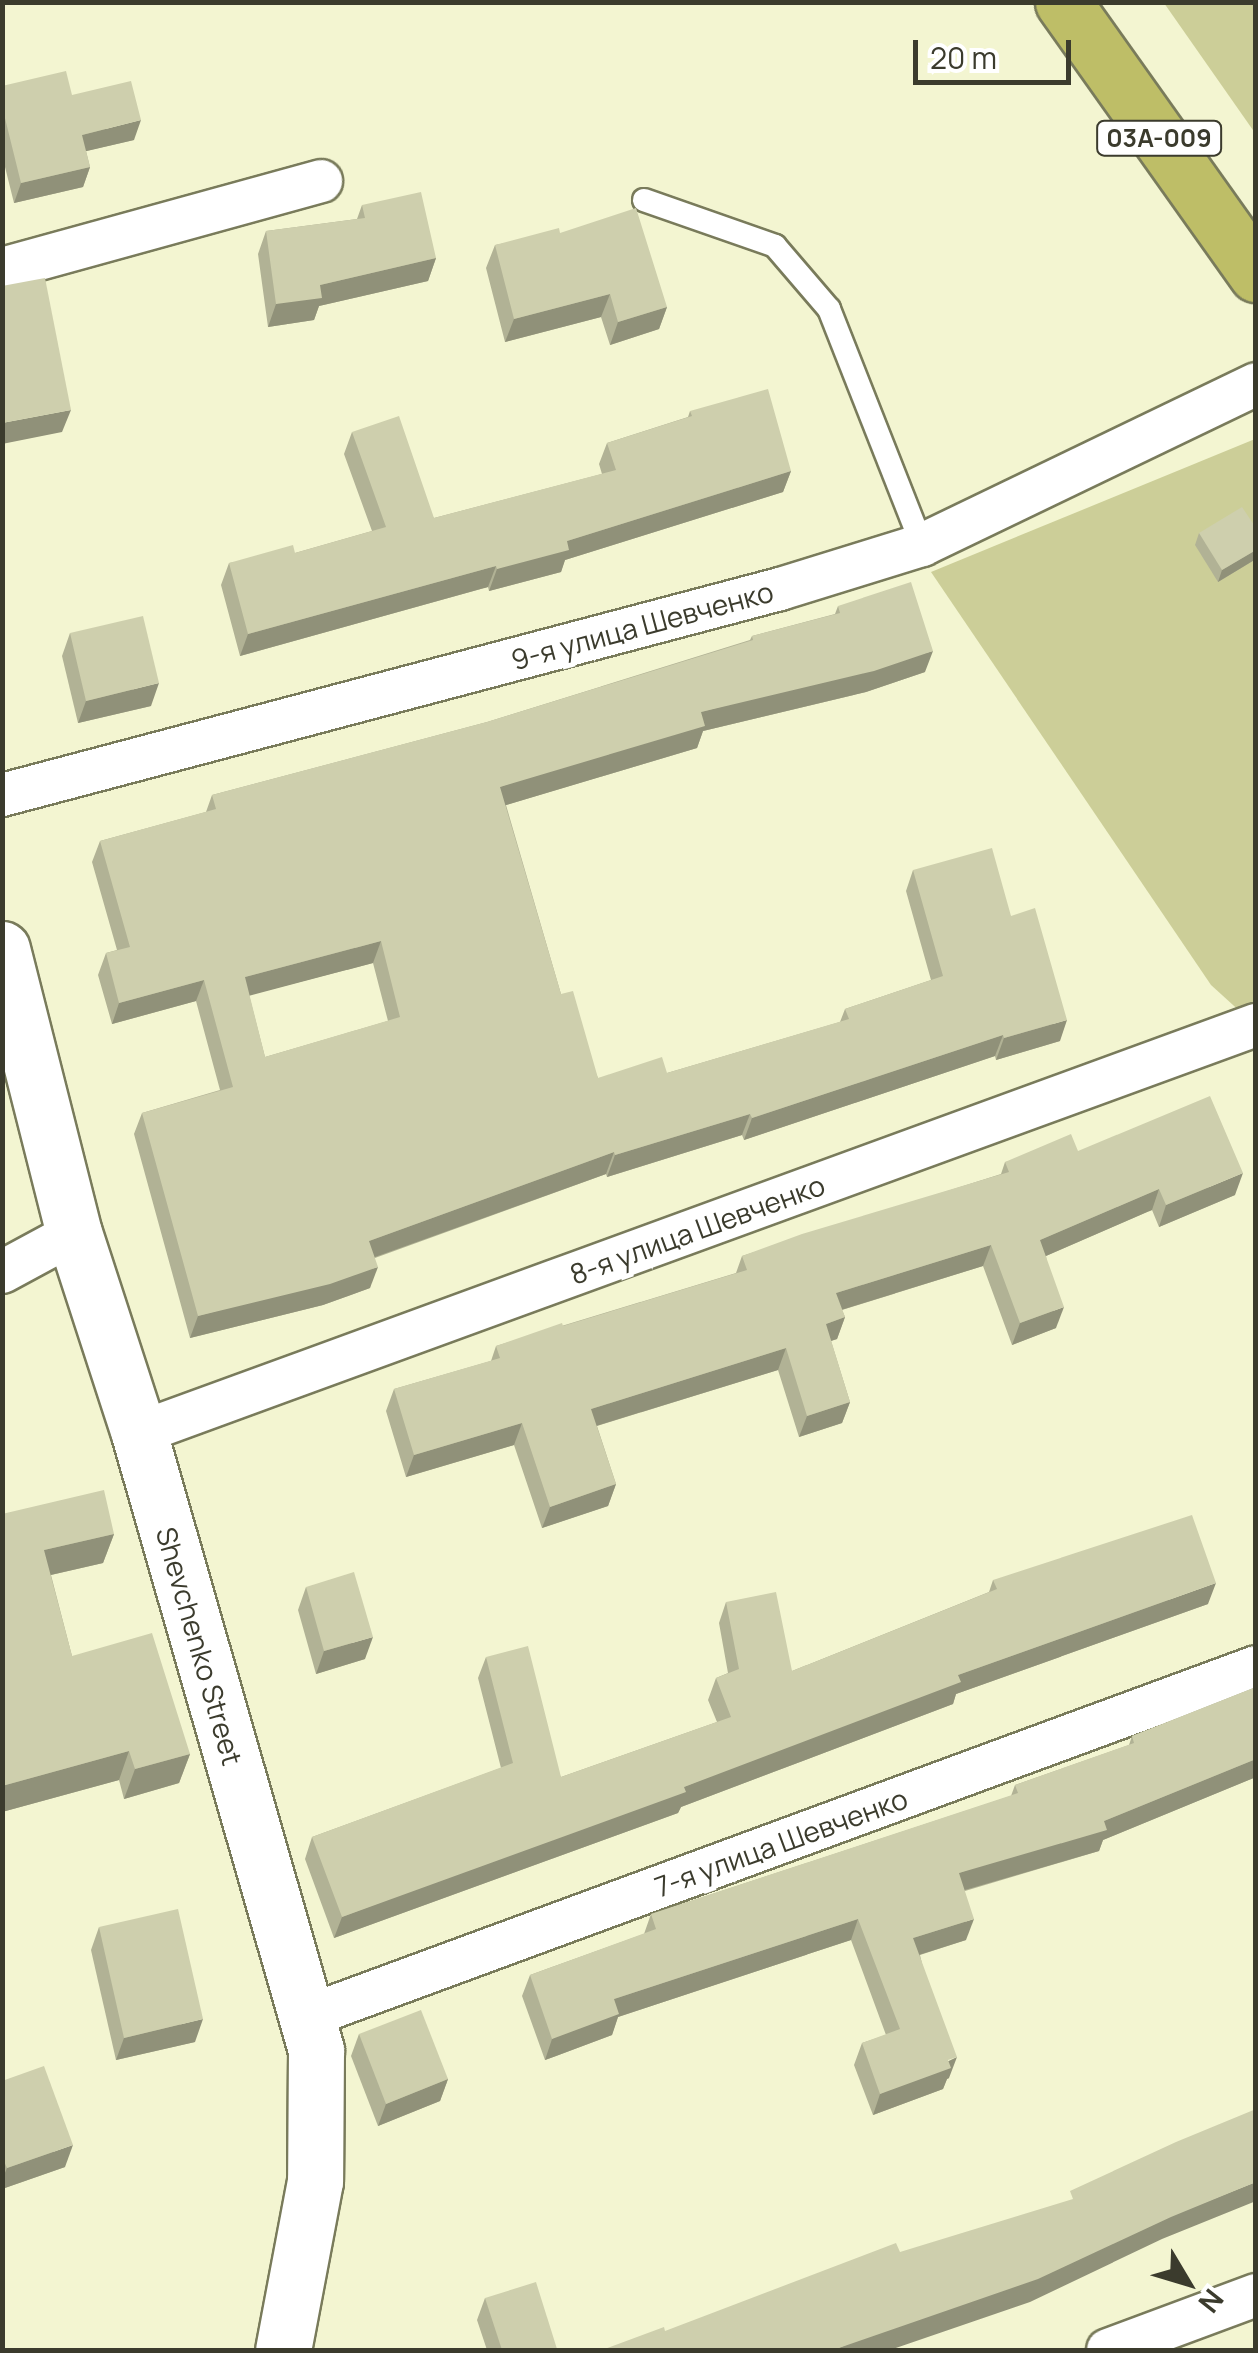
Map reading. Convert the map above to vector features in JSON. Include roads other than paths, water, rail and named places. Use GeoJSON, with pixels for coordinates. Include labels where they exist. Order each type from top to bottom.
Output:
{"type":"FeatureCollection","features":[{"type":"Feature","properties":{"kind":"main road","name":"03А-009"},"geometry":{"type":"LineString","coordinates":[[1062,2],[1256,274]]}},
{"type":"Feature","properties":{"kind":"main road","name":"Shevchenko Street"},"geometry":{"type":"LineString","coordinates":[[2,950],[74,1233],[139,1433],[316,2050],[315,2181],[282,2350]]}},
{"type":"Feature","properties":{"kind":"street"},"geometry":{"type":"LineString","coordinates":[[2,268],[321,181]]}},
{"type":"Feature","properties":{"kind":"street","name":"9-я улица Шевченко"},"geometry":{"type":"LineString","coordinates":[[2,794],[780,589],[922,545],[1256,384]]}},
{"type":"Feature","properties":{"kind":"street","name":"8-я улица Шевченко"},"geometry":{"type":"LineString","coordinates":[[139,1433],[1256,1025]]}},
{"type":"Feature","properties":{"kind":"street"},"geometry":{"type":"LineString","coordinates":[[2,1272],[74,1233]]}},
{"type":"Feature","properties":{"kind":"street","name":"7-я улица Шевченко"},"geometry":{"type":"LineString","coordinates":[[306,2017],[1256,1667]]}},
{"type":"Feature","properties":{"kind":"street"},"geometry":{"type":"LineString","coordinates":[[1108,2350],[1199,2336],[1256,2295]]}},
{"type":"Feature","properties":{"kind":"lane"},"geometry":{"type":"LineString","coordinates":[[644,200],[774,246],[828,309],[922,545]]}}]}
